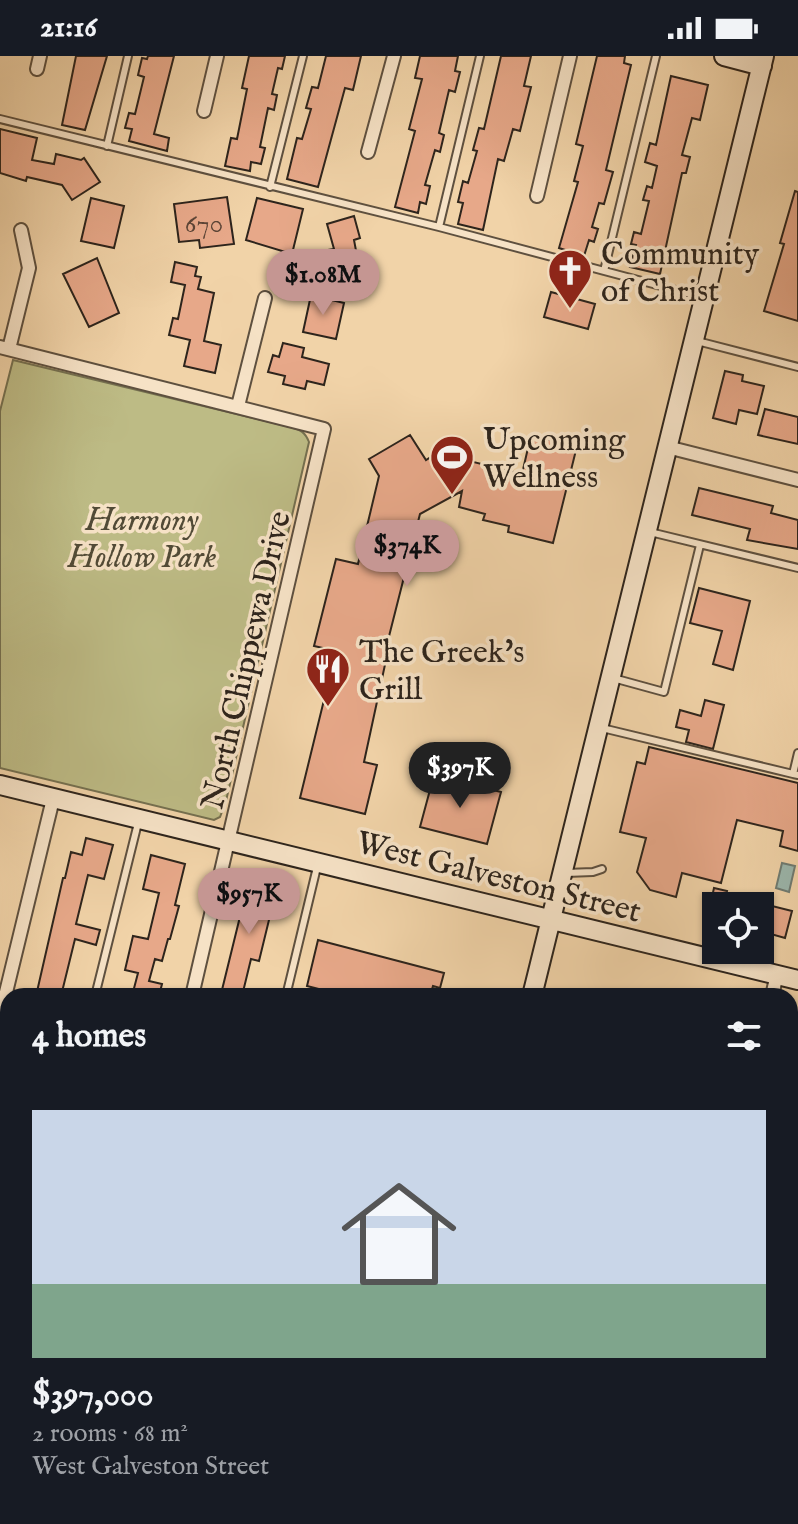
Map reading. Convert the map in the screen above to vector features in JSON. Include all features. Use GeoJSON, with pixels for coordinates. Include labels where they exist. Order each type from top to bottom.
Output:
{"type":"FeatureCollection","features":[{"type":"Feature","properties":{"kind":"main road"},"geometry":{"type":"LineString","coordinates":[[534,988],[763,61],[724,56]]}},
{"type":"Feature","properties":{"kind":"main road","name":"West Galveston Street"},"geometry":{"type":"LineString","coordinates":[[0,785],[798,980]]}},
{"type":"Feature","properties":{"kind":"street"},"geometry":{"type":"LineString","coordinates":[[204,111],[217,56]]}},
{"type":"Feature","properties":{"kind":"street"},"geometry":{"type":"LineString","coordinates":[[368,152],[394,56]]}},
{"type":"Feature","properties":{"kind":"street"},"geometry":{"type":"LineString","coordinates":[[537,196],[570,56]]}},
{"type":"Feature","properties":{"kind":"street"},"geometry":{"type":"LineString","coordinates":[[21,230],[29,268],[5,348],[238,406],[265,298]]}},
{"type":"Feature","properties":{"kind":"street","name":"North Chippewa Drive"},"geometry":{"type":"LineString","coordinates":[[194,988],[324,429],[238,406]]}},
{"type":"Feature","properties":{"kind":"street"},"geometry":{"type":"LineString","coordinates":[[667,447],[798,480]]}},
{"type":"Feature","properties":{"kind":"street"},"geometry":{"type":"LineString","coordinates":[[7,988],[53,799]]}},
{"type":"Feature","properties":{"kind":"street"},"geometry":{"type":"LineString","coordinates":[[774,988],[777,974]]}},
{"type":"Feature","properties":{"kind":"lane"},"geometry":{"type":"LineString","coordinates":[[107,146],[128,56]]}},
{"type":"Feature","properties":{"kind":"lane"},"geometry":{"type":"LineString","coordinates":[[270,187],[303,56]]}},
{"type":"Feature","properties":{"kind":"lane"},"geometry":{"type":"LineString","coordinates":[[439,227],[480,56]]}},
{"type":"Feature","properties":{"kind":"lane"},"geometry":{"type":"LineString","coordinates":[[604,271],[656,56]]}},
{"type":"Feature","properties":{"kind":"lane"},"geometry":{"type":"LineString","coordinates":[[0,119],[439,227],[704,297]]}},
{"type":"Feature","properties":{"kind":"lane"},"geometry":{"type":"LineString","coordinates":[[694,340],[798,367]]}},
{"type":"Feature","properties":{"kind":"lane"},"geometry":{"type":"LineString","coordinates":[[646,531],[798,568]]}},
{"type":"Feature","properties":{"kind":"lane"},"geometry":{"type":"LineString","coordinates":[[610,678],[664,692],[700,545]]}},
{"type":"Feature","properties":{"kind":"lane"},"geometry":{"type":"LineString","coordinates":[[598,727],[795,774],[798,753]]}},
{"type":"Feature","properties":{"kind":"lane"},"geometry":{"type":"LineString","coordinates":[[97,988],[139,819]]}},
{"type":"Feature","properties":{"kind":"lane"},"geometry":{"type":"LineString","coordinates":[[288,988],[318,863]]}},
{"type":"Feature","properties":{"kind":"lane"},"geometry":{"type":"LineString","coordinates":[[562,874],[602,869]]}},
{"type":"Feature","properties":{"kind":"green space","name":"Harmony Hollow Park"},"geometry":{"type":"Polygon","coordinates":[[[13,360],[290,427],[302,432],[309,442],[226,801],[220,817],[214,820],[0,768],[0,411],[13,360]]]}},
{"type":"Feature","properties":{"kind":"water"},"geometry":{"type":"Polygon","coordinates":[[[782,863],[795,866],[789,892],[776,888],[782,863]]]}},
{"type":"Feature","properties":{"kind":"building"},"geometry":{"type":"Polygon","coordinates":[[[76,56],[107,56],[85,130],[62,125],[76,56]]]}},
{"type":"Feature","properties":{"kind":"building"},"geometry":{"type":"Polygon","coordinates":[[[148,56],[174,56],[154,134],[169,138],[167,151],[129,141],[132,129],[125,128],[129,113],[135,114],[144,77],[138,75],[142,58],[147,59],[148,56]]]}},
{"type":"Feature","properties":{"kind":"building"},"geometry":{"type":"Polygon","coordinates":[[[249,56],[285,56],[282,69],[278,68],[272,94],[277,95],[274,110],[268,108],[260,147],[265,148],[261,164],[251,162],[250,171],[225,166],[231,138],[237,139],[247,89],[242,88],[249,56]]]}},
{"type":"Feature","properties":{"kind":"building"},"geometry":{"type":"Polygon","coordinates":[[[326,56],[361,56],[353,90],[345,88],[318,187],[287,179],[297,138],[302,139],[311,109],[306,108],[312,87],[318,88],[326,56]]]}},
{"type":"Feature","properties":{"kind":"building"},"geometry":{"type":"Polygon","coordinates":[[[420,56],[458,56],[455,71],[460,72],[455,92],[449,90],[439,133],[444,135],[440,152],[435,150],[425,185],[430,186],[426,204],[420,202],[418,213],[395,207],[415,131],[409,129],[422,79],[415,78],[420,56]]]}},
{"type":"Feature","properties":{"kind":"building"},"geometry":{"type":"Polygon","coordinates":[[[501,56],[531,56],[524,86],[531,87],[520,131],[513,129],[504,161],[498,159],[483,230],[458,224],[463,203],[458,202],[463,181],[468,183],[477,151],[473,150],[479,128],[484,129],[501,56]]]}},
{"type":"Feature","properties":{"kind":"building"},"geometry":{"type":"Polygon","coordinates":[[[597,56],[625,56],[624,63],[631,65],[606,170],[613,172],[604,204],[599,203],[592,227],[598,229],[594,242],[589,240],[584,256],[559,248],[578,182],[574,181],[583,146],[576,144],[597,56]]]}},
{"type":"Feature","properties":{"kind":"building"},"geometry":{"type":"Polygon","coordinates":[[[671,76],[708,85],[700,120],[692,118],[682,155],[690,157],[686,173],[682,173],[660,274],[630,267],[636,245],[631,244],[634,232],[641,234],[649,201],[643,200],[647,186],[652,188],[657,166],[645,162],[650,143],[656,145],[671,76]]]}},
{"type":"Feature","properties":{"kind":"building"},"geometry":{"type":"Polygon","coordinates":[[[0,129],[37,138],[32,160],[54,164],[56,154],[81,160],[84,158],[100,182],[72,200],[62,185],[27,177],[26,181],[0,173],[0,129]]]}},
{"type":"Feature","properties":{"kind":"building"},"geometry":{"type":"Polygon","coordinates":[[[795,191],[798,192],[798,321],[764,311],[784,244],[780,243],[795,191]]]}},
{"type":"Feature","properties":{"kind":"building"},"geometry":{"type":"Polygon","coordinates":[[[227,197],[234,244],[200,248],[199,240],[179,242],[174,204],[227,197]]]}},
{"type":"Feature","properties":{"kind":"building"},"geometry":{"type":"Polygon","coordinates":[[[91,198],[124,206],[114,248],[81,241],[91,198]]]}},
{"type":"Feature","properties":{"kind":"building"},"geometry":{"type":"Polygon","coordinates":[[[257,198],[303,209],[292,254],[246,240],[257,198]]]}},
{"type":"Feature","properties":{"kind":"building"},"geometry":{"type":"Polygon","coordinates":[[[354,216],[360,238],[354,240],[360,272],[321,280],[315,252],[334,249],[327,224],[354,216]]]}},
{"type":"Feature","properties":{"kind":"building"},"geometry":{"type":"Polygon","coordinates":[[[97,258],[119,313],[89,327],[63,274],[97,258]]]}},
{"type":"Feature","properties":{"kind":"building"},"geometry":{"type":"Polygon","coordinates":[[[175,262],[197,267],[195,276],[201,277],[198,289],[214,293],[204,341],[221,345],[215,373],[184,366],[190,340],[169,335],[173,318],[178,319],[185,285],[171,282],[175,262]]]}},
{"type":"Feature","properties":{"kind":"building","name":"Community of Christ"},"geometry":{"type":"Polygon","coordinates":[[[551,292],[595,304],[588,329],[544,317],[551,292]]]}},
{"type":"Feature","properties":{"kind":"building"},"geometry":{"type":"Polygon","coordinates":[[[311,295],[344,303],[336,339],[303,332],[311,295]]]}},
{"type":"Feature","properties":{"kind":"building"},"geometry":{"type":"Polygon","coordinates":[[[283,343],[304,348],[302,357],[329,364],[324,385],[307,381],[305,389],[283,384],[285,376],[268,372],[273,355],[279,357],[283,343]]]}},
{"type":"Feature","properties":{"kind":"building"},"geometry":{"type":"Polygon","coordinates":[[[725,371],[743,375],[742,381],[764,386],[757,414],[739,410],[736,424],[713,418],[725,371]]]}},
{"type":"Feature","properties":{"kind":"building"},"geometry":{"type":"Polygon","coordinates":[[[765,409],[798,417],[798,444],[758,435],[765,409]]]}},
{"type":"Feature","properties":{"kind":"building"},"geometry":{"type":"Polygon","coordinates":[[[410,435],[426,460],[437,453],[522,474],[531,435],[577,446],[553,543],[508,532],[509,526],[483,520],[485,514],[459,507],[462,491],[420,514],[383,660],[386,660],[364,762],[377,765],[365,814],[300,798],[336,651],[314,646],[336,559],[358,564],[379,476],[369,459],[410,435]]]}},
{"type":"Feature","properties":{"kind":"building"},"geometry":{"type":"Polygon","coordinates":[[[699,488],[773,506],[771,513],[798,520],[798,549],[747,540],[750,529],[692,515],[699,488]]]}},
{"type":"Feature","properties":{"kind":"building"},"geometry":{"type":"Polygon","coordinates":[[[699,588],[750,601],[733,670],[713,664],[722,631],[690,623],[699,588]]]}},
{"type":"Feature","properties":{"kind":"building"},"geometry":{"type":"Polygon","coordinates":[[[705,700],[724,705],[713,749],[686,742],[689,730],[676,727],[680,710],[701,716],[705,700]]]}},
{"type":"Feature","properties":{"kind":"building"},"geometry":{"type":"Polygon","coordinates":[[[649,747],[798,783],[798,851],[780,846],[783,831],[737,820],[721,883],[682,873],[676,897],[650,890],[637,872],[646,838],[620,832],[637,762],[645,764],[649,747]]]}},
{"type":"Feature","properties":{"kind":"building"},"geometry":{"type":"Polygon","coordinates":[[[434,775],[501,792],[487,844],[420,827],[434,775]]]}},
{"type":"Feature","properties":{"kind":"building"},"geometry":{"type":"Polygon","coordinates":[[[86,838],[113,845],[104,879],[88,875],[76,924],[100,930],[96,945],[75,939],[63,988],[38,988],[71,852],[82,855],[86,838]]]}},
{"type":"Feature","properties":{"kind":"building"},"geometry":{"type":"Polygon","coordinates":[[[151,855],[185,864],[170,939],[162,961],[155,959],[149,981],[162,984],[161,988],[134,988],[138,973],[125,970],[133,936],[148,939],[159,893],[143,889],[151,855]]]}},
{"type":"Feature","properties":{"kind":"building"},"geometry":{"type":"Polygon","coordinates":[[[249,880],[277,887],[259,961],[251,959],[244,988],[222,988],[249,880]]]}},
{"type":"Feature","properties":{"kind":"building"},"geometry":{"type":"Polygon","coordinates":[[[774,906],[792,911],[785,938],[774,935],[774,906]]]}},
{"type":"Feature","properties":{"kind":"building"},"geometry":{"type":"Polygon","coordinates":[[[318,940],[444,973],[440,988],[307,986],[318,940]]]}},
{"type":"Feature","properties":{"kind":"place","name":"Community of Christ"},"geometry":{"type":"Point","coordinates":[570,310]}},
{"type":"Feature","properties":{"kind":"place","name":"Upcoming Wellness"},"geometry":{"type":"Point","coordinates":[452,496]}},
{"type":"Feature","properties":{"kind":"place","name":"The Greek's Grill"},"geometry":{"type":"Point","coordinates":[328,708]}}]}
